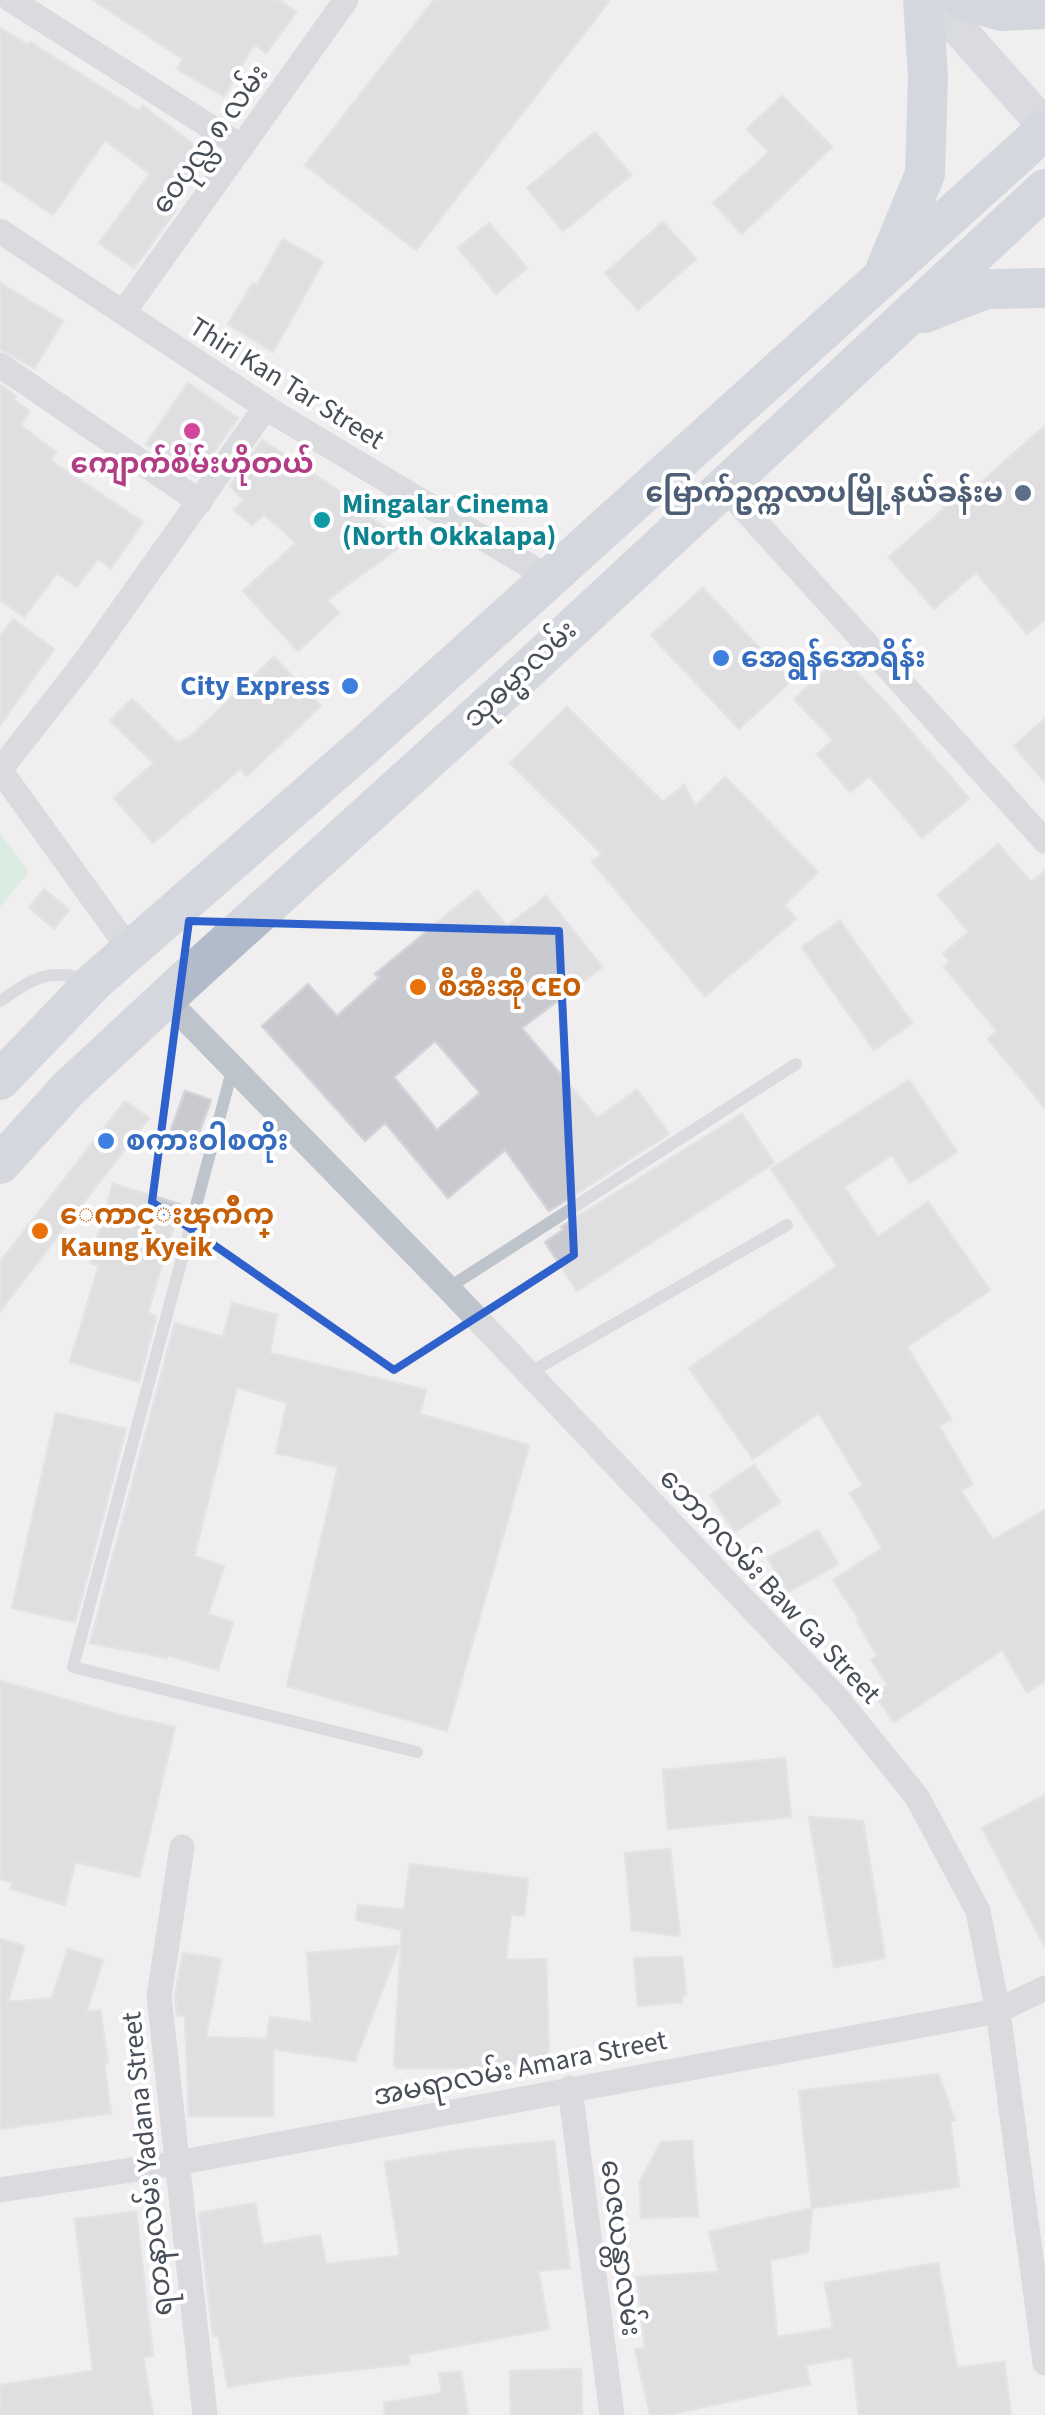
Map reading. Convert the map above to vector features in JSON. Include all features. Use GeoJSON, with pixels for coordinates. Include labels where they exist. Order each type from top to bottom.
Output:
{"type":"FeatureCollection","features":[{"type":"Feature","properties":{"kind":"main road"},"geometry":{"type":"LineString","coordinates":[[877,284],[892,258],[925,174],[928,76],[923,0]]}},
{"type":"Feature","properties":{"kind":"main road"},"geometry":{"type":"LineString","coordinates":[[933,0],[1045,128]]}},
{"type":"Feature","properties":{"kind":"main road"},"geometry":{"type":"LineString","coordinates":[[963,0],[1002,12],[1045,9]]}},
{"type":"Feature","properties":{"kind":"main road","name":"သုဓမ္မာလမ်း"},"geometry":{"type":"LineString","coordinates":[[0,1080],[95,981],[365,745],[1045,128]]}},
{"type":"Feature","properties":{"kind":"main road","name":"သုဓမ္မာလမ်း"},"geometry":{"type":"LineString","coordinates":[[0,1164],[69,1088],[908,320],[1045,189]]}},
{"type":"Feature","properties":{"kind":"main road"},"geometry":{"type":"LineString","coordinates":[[908,320],[986,289],[1045,288]]}},
{"type":"Feature","properties":{"kind":"street"},"geometry":{"type":"LineString","coordinates":[[11,0],[242,147]]}},
{"type":"Feature","properties":{"kind":"street","name":"ဝေပုလ္လ ၈ လမ်း"},"geometry":{"type":"LineString","coordinates":[[123,313],[242,147],[338,3]]}},
{"type":"Feature","properties":{"kind":"street","name":"Thiri Kan Tar Street"},"geometry":{"type":"LineString","coordinates":[[0,232],[542,582]]}},
{"type":"Feature","properties":{"kind":"street"},"geometry":{"type":"LineString","coordinates":[[0,365],[200,502]]}},
{"type":"Feature","properties":{"kind":"street"},"geometry":{"type":"LineString","coordinates":[[130,950],[0,770],[87,659],[266,407]]}},
{"type":"Feature","properties":{"kind":"street"},"geometry":{"type":"LineString","coordinates":[[724,488],[1045,841]]}},
{"type":"Feature","properties":{"kind":"street","name":"ဘောဂလမ်း Baw Ga Street"},"geometry":{"type":"LineString","coordinates":[[166,999],[448,1288],[838,1698],[917,1797],[978,1911],[998,2011],[1045,2364]]}},
{"type":"Feature","properties":{"kind":"street","name":"ရတနာလမ်း Yadana Street"},"geometry":{"type":"LineString","coordinates":[[182,1847],[159,1996],[204,2415]]}},
{"type":"Feature","properties":{"kind":"street","name":"အမရာလမ်း Amara Street"},"geometry":{"type":"LineString","coordinates":[[0,2190],[177,2164],[998,2011],[1045,1988]]}},
{"type":"Feature","properties":{"kind":"street","name":"ဝေဇယန္တာလမ်း"},"geometry":{"type":"LineString","coordinates":[[570,2088],[612,2415]]}},
{"type":"Feature","properties":{"kind":"lane"},"geometry":{"type":"LineString","coordinates":[[0,1001],[37,976],[69,975],[95,981]]}},
{"type":"Feature","properties":{"kind":"lane"},"geometry":{"type":"LineString","coordinates":[[448,1288],[796,1064]]}},
{"type":"Feature","properties":{"kind":"lane"},"geometry":{"type":"LineString","coordinates":[[233,1065],[74,1667],[417,1752]]}},
{"type":"Feature","properties":{"kind":"lane"},"geometry":{"type":"LineString","coordinates":[[529,1374],[787,1225]]}},
{"type":"Feature","properties":{"kind":"highlighted area"},"geometry":{"type":"Polygon","coordinates":[[[189,921],[559,931],[574,1255],[394,1370],[152,1202],[189,921]]]}},
{"type":"Feature","properties":{"kind":"green space"},"geometry":{"type":"Polygon","coordinates":[[[0,833],[29,872],[0,907],[0,833]]]}},
{"type":"Feature","properties":{"kind":"building"},"geometry":{"type":"Polygon","coordinates":[[[93,0],[279,0],[296,12],[266,53],[254,44],[224,96],[177,69],[183,59],[93,0]]]}},
{"type":"Feature","properties":{"kind":"building"},"geometry":{"type":"Polygon","coordinates":[[[434,0],[610,0],[416,250],[305,165],[434,0]]]}},
{"type":"Feature","properties":{"kind":"building"},"geometry":{"type":"Polygon","coordinates":[[[0,28],[28,45],[30,42],[139,111],[143,106],[205,153],[166,203],[176,210],[134,268],[99,243],[150,174],[105,140],[53,215],[0,179],[0,28]]]}},
{"type":"Feature","properties":{"kind":"building"},"geometry":{"type":"Polygon","coordinates":[[[782,96],[832,147],[742,234],[713,203],[769,152],[747,129],[782,96]]]}},
{"type":"Feature","properties":{"kind":"building"},"geometry":{"type":"Polygon","coordinates":[[[595,132],[631,175],[563,231],[527,188],[595,132]]]}},
{"type":"Feature","properties":{"kind":"building"},"geometry":{"type":"Polygon","coordinates":[[[663,222],[696,259],[638,310],[605,273],[663,222]]]}},
{"type":"Feature","properties":{"kind":"building"},"geometry":{"type":"Polygon","coordinates":[[[489,223],[527,268],[496,294],[458,248],[489,223]]]}},
{"type":"Feature","properties":{"kind":"building"},"geometry":{"type":"Polygon","coordinates":[[[283,239],[323,262],[273,352],[228,324],[253,283],[257,285],[283,239]]]}},
{"type":"Feature","properties":{"kind":"building"},"geometry":{"type":"Polygon","coordinates":[[[0,283],[63,321],[34,368],[0,349],[0,283]]]}},
{"type":"Feature","properties":{"kind":"building","name":"ကျောက်စိမ်းဟိုတယ်"},"geometry":{"type":"Polygon","coordinates":[[[188,383],[238,418],[196,477],[146,444],[188,383]]]}},
{"type":"Feature","properties":{"kind":"building"},"geometry":{"type":"Polygon","coordinates":[[[0,385],[30,411],[20,425],[56,452],[50,460],[143,522],[111,568],[98,559],[76,587],[57,573],[24,617],[0,600],[0,385]]]}},
{"type":"Feature","properties":{"kind":"building"},"geometry":{"type":"Polygon","coordinates":[[[1045,426],[1045,620],[1027,634],[976,572],[934,609],[889,557],[945,508],[939,501],[961,481],[970,492],[1045,426]]]}},
{"type":"Feature","properties":{"kind":"building","name":"Mingalar Cinema (North Okkalapa)"},"geometry":{"type":"Polygon","coordinates":[[[262,440],[333,487],[405,543],[327,600],[339,613],[298,651],[243,591],[296,543],[264,514],[252,525],[234,510],[244,501],[230,486],[262,440]]]}},
{"type":"Feature","properties":{"kind":"building","name":"အေရွန်အောရိန်း"},"geometry":{"type":"Polygon","coordinates":[[[703,588],[791,681],[739,729],[651,635],[703,588]]]}},
{"type":"Feature","properties":{"kind":"building"},"geometry":{"type":"Polygon","coordinates":[[[13,619],[54,649],[0,725],[0,637],[13,619]]]}},
{"type":"Feature","properties":{"kind":"building"},"geometry":{"type":"Polygon","coordinates":[[[841,656],[969,798],[922,838],[869,776],[850,792],[817,754],[833,740],[794,699],[841,656]]]}},
{"type":"Feature","properties":{"kind":"building"},"geometry":{"type":"Polygon","coordinates":[[[274,657],[321,706],[247,776],[240,769],[153,843],[114,798],[154,763],[110,721],[132,699],[178,743],[191,736],[274,657]]]}},
{"type":"Feature","properties":{"kind":"building"},"geometry":{"type":"Polygon","coordinates":[[[567,707],[663,802],[684,785],[695,806],[725,777],[818,872],[784,905],[796,919],[705,996],[592,862],[602,854],[510,763],[567,707]]]}},
{"type":"Feature","properties":{"kind":"building"},"geometry":{"type":"Polygon","coordinates":[[[1045,719],[1045,782],[1014,746],[1045,719]]]}},
{"type":"Feature","properties":{"kind":"building"},"geometry":{"type":"Polygon","coordinates":[[[998,844],[1031,882],[1045,871],[1045,1108],[988,1039],[997,1031],[944,967],[950,962],[943,954],[969,932],[938,895],[998,844]]]}},
{"type":"Feature","properties":{"kind":"building"},"geometry":{"type":"Polygon","coordinates":[[[44,889],[69,910],[54,929],[29,907],[44,889]]]}},
{"type":"Feature","properties":{"kind":"building"},"geometry":{"type":"Polygon","coordinates":[[[477,890],[507,926],[546,896],[602,967],[522,1028],[597,1118],[637,1090],[669,1134],[549,1211],[505,1150],[448,1198],[385,1123],[365,1141],[262,1026],[308,984],[337,1016],[379,978],[375,974],[477,890]],[[435,1041],[394,1077],[437,1130],[480,1093],[435,1041]]]}},
{"type":"Feature","properties":{"kind":"building"},"geometry":{"type":"Polygon","coordinates":[[[840,921],[912,1023],[874,1050],[802,947],[840,921]]]}},
{"type":"Feature","properties":{"kind":"building"},"geometry":{"type":"Polygon","coordinates":[[[909,1080],[957,1152],[910,1183],[892,1155],[844,1187],[878,1237],[928,1202],[990,1290],[907,1347],[951,1419],[939,1426],[973,1484],[961,1491],[993,1540],[1045,1510],[1045,1681],[1027,1692],[1002,1650],[894,1722],[874,1694],[888,1685],[871,1660],[877,1656],[833,1580],[882,1548],[850,1493],[863,1486],[819,1413],[753,1459],[689,1368],[837,1266],[771,1169],[909,1080]]]}},
{"type":"Feature","properties":{"kind":"building"},"geometry":{"type":"Polygon","coordinates":[[[185,1091],[211,1100],[195,1144],[169,1135],[185,1091]]]}},
{"type":"Feature","properties":{"kind":"building"},"geometry":{"type":"Polygon","coordinates":[[[125,1101],[149,1118],[0,1311],[0,1262],[125,1101]]]}},
{"type":"Feature","properties":{"kind":"building"},"geometry":{"type":"Polygon","coordinates":[[[742,1114],[774,1163],[577,1291],[545,1242],[563,1230],[561,1227],[742,1114]]]}},
{"type":"Feature","properties":{"kind":"building"},"geometry":{"type":"Polygon","coordinates":[[[113,1184],[180,1204],[148,1312],[156,1317],[139,1382],[70,1362],[99,1265],[90,1263],[113,1184]]]}},
{"type":"Feature","properties":{"kind":"building"},"geometry":{"type":"Polygon","coordinates":[[[232,1303],[277,1315],[270,1353],[426,1390],[420,1414],[529,1445],[447,1731],[287,1686],[338,1467],[276,1453],[287,1403],[237,1387],[194,1556],[224,1566],[208,1614],[233,1622],[218,1670],[168,1655],[167,1658],[90,1643],[175,1323],[223,1337],[232,1303]]]}},
{"type":"Feature","properties":{"kind":"building"},"geometry":{"type":"Polygon","coordinates":[[[56,1413],[126,1429],[75,1622],[12,1608],[56,1413]]]}},
{"type":"Feature","properties":{"kind":"building"},"geometry":{"type":"Polygon","coordinates":[[[754,1465],[780,1502],[735,1532],[710,1495],[754,1465]]]}},
{"type":"Feature","properties":{"kind":"building"},"geometry":{"type":"Polygon","coordinates":[[[818,1530],[838,1564],[788,1592],[768,1558],[818,1530]]]}},
{"type":"Feature","properties":{"kind":"building"},"geometry":{"type":"Polygon","coordinates":[[[0,1681],[175,1727],[139,1877],[75,1862],[65,1905],[11,1889],[13,1882],[0,1879],[0,1681]]]}},
{"type":"Feature","properties":{"kind":"building"},"geometry":{"type":"Polygon","coordinates":[[[785,1758],[791,1817],[668,1829],[663,1770],[785,1758]]]}},
{"type":"Feature","properties":{"kind":"building"},"geometry":{"type":"Polygon","coordinates":[[[1045,1795],[1045,1947],[982,1828],[1045,1795]]]}},
{"type":"Feature","properties":{"kind":"building"},"geometry":{"type":"Polygon","coordinates":[[[809,1817],[863,1821],[885,1958],[834,1967],[809,1817]]]}},
{"type":"Feature","properties":{"kind":"building"},"geometry":{"type":"Polygon","coordinates":[[[670,1849],[680,1936],[632,1930],[625,1853],[670,1849]]]}},
{"type":"Feature","properties":{"kind":"building"},"geometry":{"type":"Polygon","coordinates":[[[410,1864],[528,1879],[524,1916],[511,1914],[506,1960],[546,1959],[549,2063],[458,2068],[397,2068],[394,2064],[402,1930],[356,1920],[358,1905],[404,1910],[410,1864]]]}},
{"type":"Feature","properties":{"kind":"building"},"geometry":{"type":"Polygon","coordinates":[[[0,1939],[24,1946],[8,2002],[52,1998],[68,1949],[103,1960],[86,2012],[100,2010],[111,2113],[0,2129],[0,1939]]]}},
{"type":"Feature","properties":{"kind":"building"},"geometry":{"type":"Polygon","coordinates":[[[399,1946],[355,2061],[273,2049],[273,2116],[189,2116],[185,2016],[177,2015],[175,1996],[183,1953],[221,1959],[206,2037],[267,2039],[270,2017],[312,2023],[307,1953],[399,1946]]]}},
{"type":"Feature","properties":{"kind":"building"},"geometry":{"type":"Polygon","coordinates":[[[682,1957],[686,1995],[682,1995],[682,2002],[638,2006],[634,1958],[682,1957]]]}},
{"type":"Feature","properties":{"kind":"building"},"geometry":{"type":"Polygon","coordinates":[[[938,2074],[955,2120],[950,2120],[959,2187],[812,2208],[799,2091],[938,2074]]]}},
{"type":"Feature","properties":{"kind":"building"},"geometry":{"type":"Polygon","coordinates":[[[554,2141],[570,2268],[538,2271],[549,2329],[408,2355],[409,2364],[228,2387],[218,2335],[213,2336],[199,2213],[255,2203],[263,2245],[320,2235],[326,2264],[400,2256],[385,2162],[554,2141]]]}},
{"type":"Feature","properties":{"kind":"building"},"geometry":{"type":"Polygon","coordinates":[[[692,2141],[698,2216],[641,2218],[640,2182],[661,2142],[692,2141]]]}},
{"type":"Feature","properties":{"kind":"building"},"geometry":{"type":"Polygon","coordinates":[[[812,2208],[808,2252],[770,2260],[777,2337],[833,2328],[825,2283],[938,2263],[957,2368],[1004,2362],[1011,2415],[859,2415],[852,2357],[806,2365],[810,2384],[667,2415],[650,2415],[635,2349],[645,2349],[637,2277],[719,2272],[709,2232],[812,2208]]]}},
{"type":"Feature","properties":{"kind":"building"},"geometry":{"type":"Polygon","coordinates":[[[136,2212],[153,2356],[143,2357],[153,2415],[0,2415],[0,2385],[93,2371],[75,2219],[136,2212]]]}},
{"type":"Feature","properties":{"kind":"building"},"geometry":{"type":"Polygon","coordinates":[[[581,2369],[582,2415],[511,2415],[510,2371],[581,2369]]]}},
{"type":"Feature","properties":{"kind":"building"},"geometry":{"type":"Polygon","coordinates":[[[461,2372],[468,2415],[385,2415],[384,2403],[442,2393],[439,2373],[461,2372]]]}},
{"type":"Feature","properties":{"kind":"place","name":"ကျောက်စိမ်းဟိုတယ်"},"geometry":{"type":"Point","coordinates":[192,431]}},
{"type":"Feature","properties":{"kind":"place","name":"မြောက်ဥက္ကလာပမြို့နယ်ခန်းမ"},"geometry":{"type":"Point","coordinates":[1023,493]}},
{"type":"Feature","properties":{"kind":"place","name":"Mingalar Cinema (North Okkalapa)"},"geometry":{"type":"Point","coordinates":[322,520]}},
{"type":"Feature","properties":{"kind":"place","name":"အေရွန်အောရိန်း"},"geometry":{"type":"Point","coordinates":[721,658]}},
{"type":"Feature","properties":{"kind":"place","name":"City Express"},"geometry":{"type":"Point","coordinates":[350,686]}},
{"type":"Feature","properties":{"kind":"place","name":"စီအီးအို CEO"},"geometry":{"type":"Point","coordinates":[418,987]}},
{"type":"Feature","properties":{"kind":"place","name":"စကားဝါစတိုး"},"geometry":{"type":"Point","coordinates":[106,1141]}},
{"type":"Feature","properties":{"kind":"place","name":"ေကာင္းၾကိဳက္ Kaung Kyeik"},"geometry":{"type":"Point","coordinates":[40,1231]}}]}
